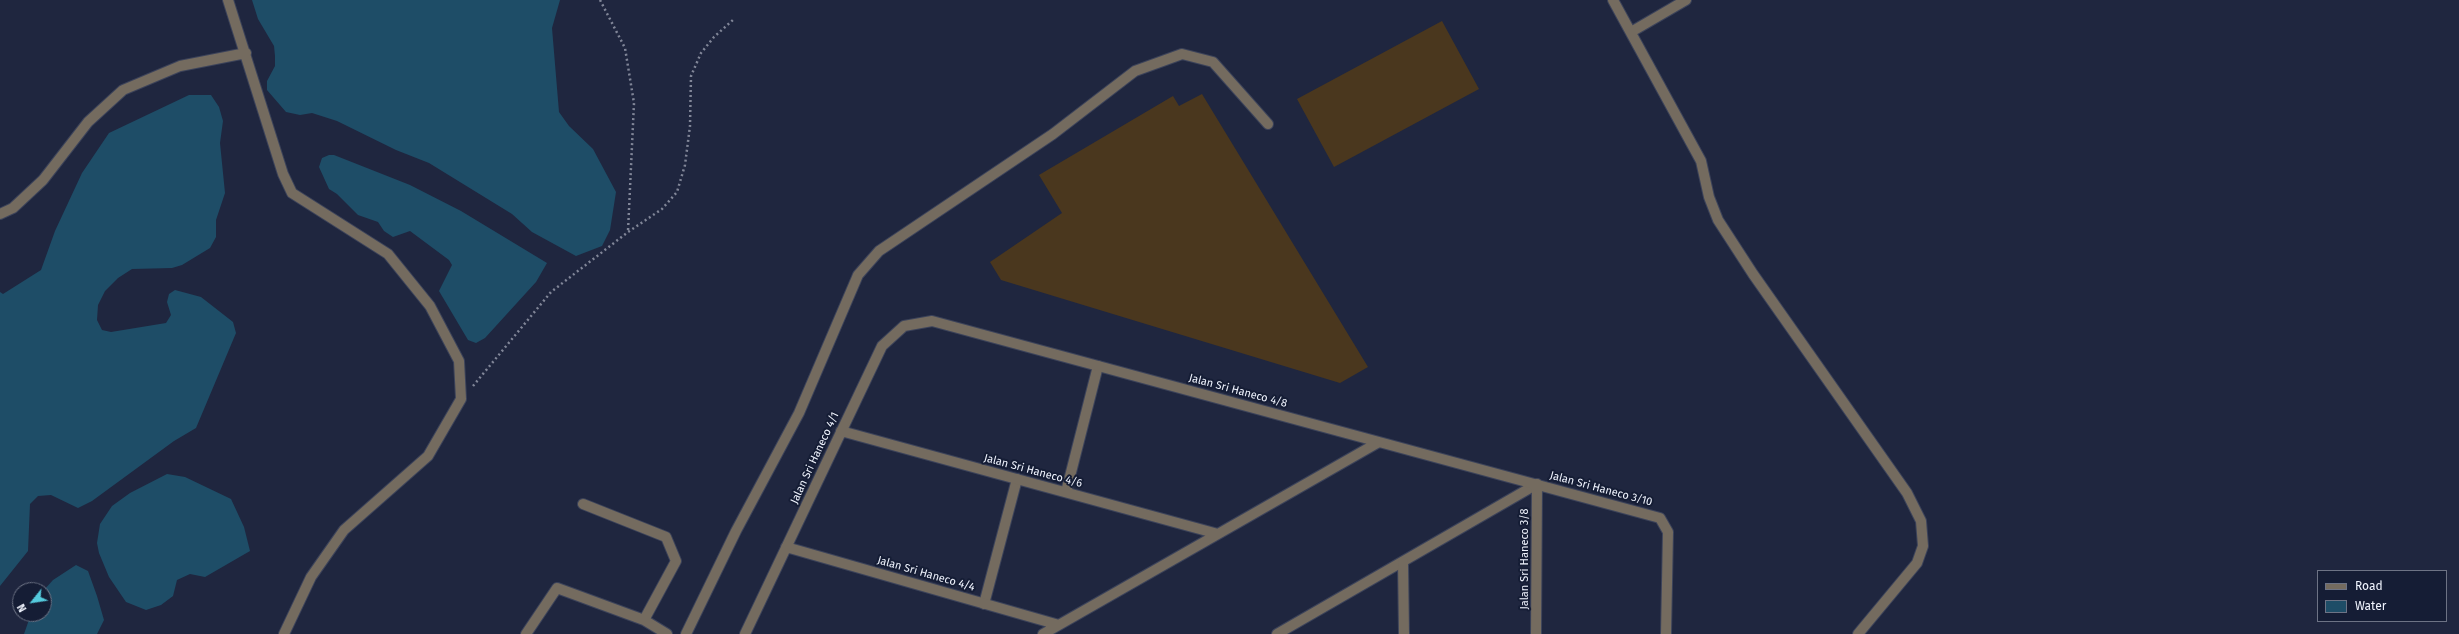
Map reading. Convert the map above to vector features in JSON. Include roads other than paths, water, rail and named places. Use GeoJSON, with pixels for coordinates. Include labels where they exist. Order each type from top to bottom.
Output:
{"type":"FeatureCollection","features":[{"type":"Feature","properties":{"kind":"street"},"geometry":{"type":"LineString","coordinates":[[228,0],[283,174],[292,193],[388,254],[430,306],[459,361],[461,399],[428,456],[344,530],[311,577],[284,634]]}},
{"type":"Feature","properties":{"kind":"street"},"geometry":{"type":"LineString","coordinates":[[1613,0],[1701,161],[1709,197],[1718,220],[1753,274],[1907,493],[1921,521],[1923,546],[1917,563],[1858,634]]}},
{"type":"Feature","properties":{"kind":"street"},"geometry":{"type":"LineString","coordinates":[[1631,32],[1686,0]]}},
{"type":"Feature","properties":{"kind":"street"},"geometry":{"type":"LineString","coordinates":[[0,214],[12,208],[43,180],[88,122],[123,90],[180,66],[246,53]]}},
{"type":"Feature","properties":{"kind":"street"},"geometry":{"type":"LineString","coordinates":[[686,634],[736,531],[799,413],[858,275],[879,251],[1053,134],[1134,72],[1182,54],[1213,62],[1268,124]]}},
{"type":"Feature","properties":{"kind":"street","name":"Jalan Sri Haneco 4/8"},"geometry":{"type":"LineString","coordinates":[[932,321],[1537,484]]}},
{"type":"Feature","properties":{"kind":"street","name":"Jalan Sri Haneco 4/1"},"geometry":{"type":"LineString","coordinates":[[745,634],[882,346],[904,326],[932,321]]}},
{"type":"Feature","properties":{"kind":"street"},"geometry":{"type":"LineString","coordinates":[[1066,492],[1098,366]]}},
{"type":"Feature","properties":{"kind":"street","name":"Jalan Sri Haneco 4/6"},"geometry":{"type":"LineString","coordinates":[[841,431],[1218,534]]}},
{"type":"Feature","properties":{"kind":"street"},"geometry":{"type":"LineString","coordinates":[[1043,634],[1379,442]]}},
{"type":"Feature","properties":{"kind":"street"},"geometry":{"type":"LineString","coordinates":[[984,604],[1017,479]]}},
{"type":"Feature","properties":{"kind":"street"},"geometry":{"type":"LineString","coordinates":[[1277,634],[1537,484]]}},
{"type":"Feature","properties":{"kind":"street","name":"Jalan Sri Haneco 3/8"},"geometry":{"type":"LineString","coordinates":[[1536,634],[1537,484]]}},
{"type":"Feature","properties":{"kind":"street","name":"Jalan Sri Haneco 3/10"},"geometry":{"type":"LineString","coordinates":[[1537,484],[1660,518],[1668,532],[1666,634]]}},
{"type":"Feature","properties":{"kind":"street"},"geometry":{"type":"LineString","coordinates":[[583,504],[666,537],[676,561],[644,620]]}},
{"type":"Feature","properties":{"kind":"street","name":"Jalan Sri Haneco 4/4"},"geometry":{"type":"LineString","coordinates":[[786,547],[1059,625]]}},
{"type":"Feature","properties":{"kind":"street"},"geometry":{"type":"LineString","coordinates":[[1403,562],[1404,634]]}},
{"type":"Feature","properties":{"kind":"street"},"geometry":{"type":"LineString","coordinates":[[526,634],[557,588],[644,620],[667,634]]}},
{"type":"Feature","properties":{"kind":"water"},"geometry":{"type":"Polygon","coordinates":[[[252,0],[560,0],[552,28],[559,112],[569,126],[593,149],[616,192],[610,230],[602,246],[576,256],[532,232],[512,214],[429,163],[396,150],[337,121],[312,113],[300,115],[286,112],[267,90],[267,81],[275,66],[274,46],[258,19],[252,0]]]}},
{"type":"Feature","properties":{"kind":"water"},"geometry":{"type":"Polygon","coordinates":[[[189,95],[211,95],[219,107],[223,121],[220,143],[225,193],[216,220],[216,237],[210,248],[182,265],[172,268],[132,269],[118,278],[105,291],[98,305],[97,320],[102,330],[111,332],[166,323],[171,315],[167,302],[169,294],[175,290],[201,297],[233,322],[236,333],[196,428],[174,441],[92,501],[78,508],[51,495],[38,496],[30,504],[28,551],[0,586],[0,292],[3,294],[41,270],[55,231],[82,173],[109,133],[189,95]]]}},
{"type":"Feature","properties":{"kind":"water"},"geometry":{"type":"Polygon","coordinates":[[[329,155],[334,155],[410,185],[461,211],[547,263],[536,282],[485,338],[476,343],[468,340],[439,291],[452,265],[449,260],[410,231],[393,237],[384,231],[378,222],[358,215],[337,194],[329,189],[319,167],[322,158],[329,155]]]}},
{"type":"Feature","properties":{"kind":"water"},"geometry":{"type":"Polygon","coordinates":[[[167,474],[185,477],[231,499],[244,527],[250,551],[205,577],[190,574],[177,580],[173,596],[161,605],[146,610],[126,602],[109,577],[99,553],[97,543],[100,524],[112,506],[130,493],[167,474]]]}},
{"type":"Feature","properties":{"kind":"water"},"geometry":{"type":"Polygon","coordinates":[[[76,565],[88,571],[104,620],[97,634],[24,634],[28,622],[52,622],[51,582],[76,565]]]}}]}
